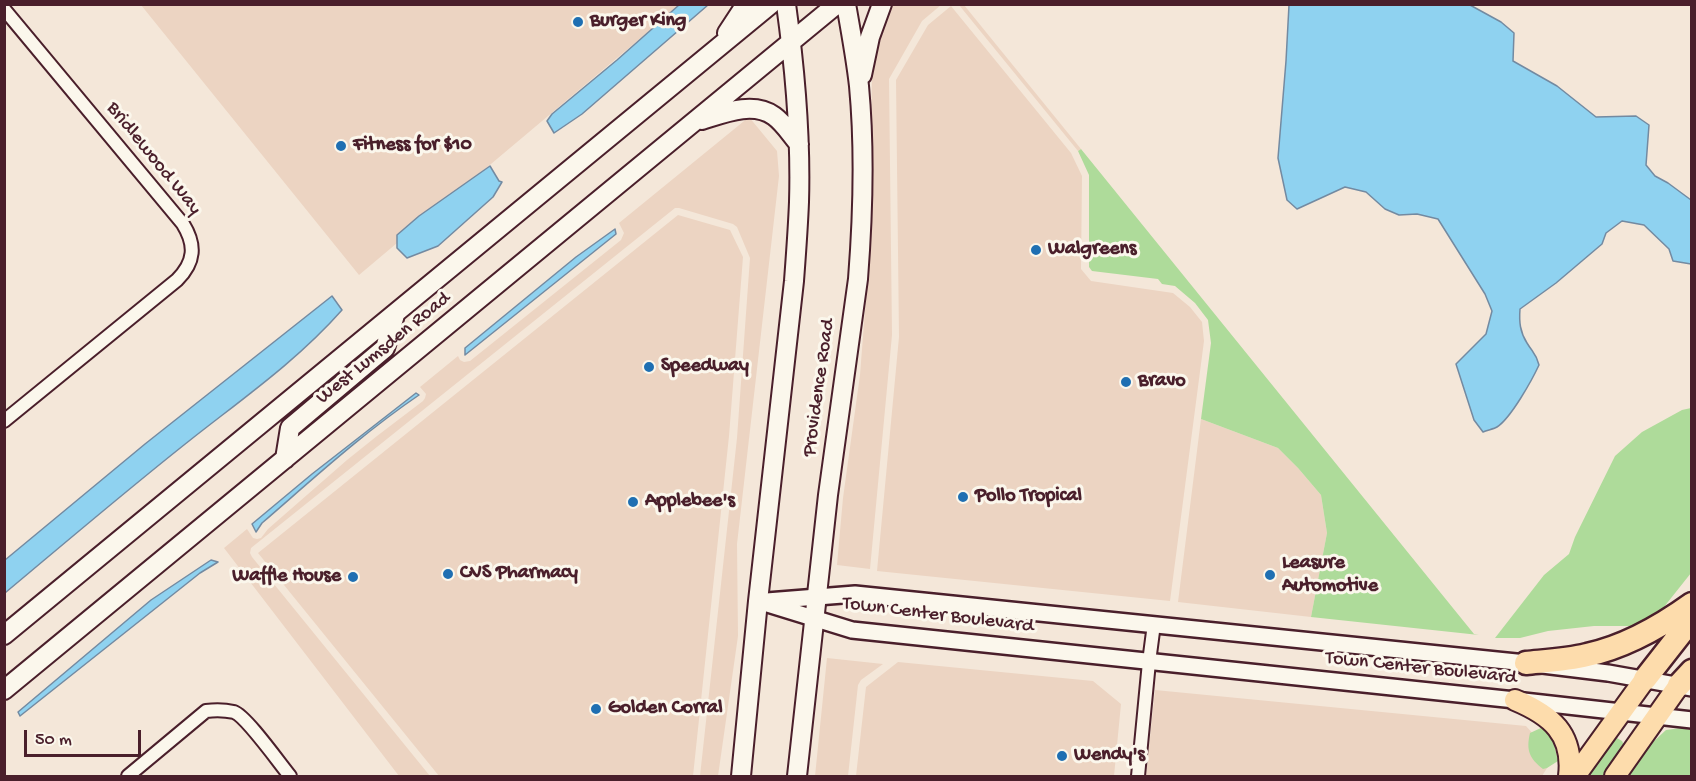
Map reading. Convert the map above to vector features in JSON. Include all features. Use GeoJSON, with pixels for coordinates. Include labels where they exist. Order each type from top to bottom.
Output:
{"type":"FeatureCollection","features":[{"type":"Feature","properties":{"kind":"highway"},"geometry":{"type":"LineString","coordinates":[[1526,663],[1571,659],[1610,648],[1648,632],[1692,604]]}},
{"type":"Feature","properties":{"kind":"highway"},"geometry":{"type":"LineString","coordinates":[[1645,679],[1692,619]]}},
{"type":"Feature","properties":{"kind":"main road"},"geometry":{"type":"LineString","coordinates":[[715,51],[746,4]]}},
{"type":"Feature","properties":{"kind":"main road","name":"West Lumsden Road"},"geometry":{"type":"LineString","coordinates":[[4,635],[771,4]]}},
{"type":"Feature","properties":{"kind":"main road","name":"Providence Road"},"geometry":{"type":"LineString","coordinates":[[741,777],[794,280],[799,201],[799,144],[786,4]]}},
{"type":"Feature","properties":{"kind":"main road","name":"West Lumsden Road"},"geometry":{"type":"LineString","coordinates":[[4,690],[837,4]]}},
{"type":"Feature","properties":{"kind":"main road","name":"Providence Road"},"geometry":{"type":"LineString","coordinates":[[798,777],[828,495],[858,279],[862,192],[859,89],[846,4]]}},
{"type":"Feature","properties":{"kind":"main road"},"geometry":{"type":"LineString","coordinates":[[859,89],[870,37],[882,4]]}},
{"type":"Feature","properties":{"kind":"main road"},"geometry":{"type":"LineString","coordinates":[[692,124],[747,108],[766,111],[775,116],[799,144]]}},
{"type":"Feature","properties":{"kind":"main road"},"geometry":{"type":"LineString","coordinates":[[285,459],[290,428],[385,348],[394,315]]}},
{"type":"Feature","properties":{"kind":"main road"},"geometry":{"type":"LineString","coordinates":[[1575,777],[1645,679]]}},
{"type":"Feature","properties":{"kind":"main road"},"geometry":{"type":"LineString","coordinates":[[1615,777],[1657,716],[1688,681]]}},
{"type":"Feature","properties":{"kind":"main road"},"geometry":{"type":"LineString","coordinates":[[1515,700],[1534,708],[1558,727],[1569,754],[1569,777]]}},
{"type":"Feature","properties":{"kind":"street","name":"Bridlewood Way"},"geometry":{"type":"LineString","coordinates":[[4,9],[183,224],[188,232],[192,252],[190,264],[177,280],[4,421]]}},
{"type":"Feature","properties":{"kind":"street","name":"Town Center Boulevard"},"geometry":{"type":"LineString","coordinates":[[758,602],[855,594],[1526,663],[1645,679],[1688,681]]}},
{"type":"Feature","properties":{"kind":"street","name":"Town Center Boulevard"},"geometry":{"type":"LineString","coordinates":[[758,602],[852,630],[1692,720]]}},
{"type":"Feature","properties":{"kind":"street"},"geometry":{"type":"LineString","coordinates":[[1138,777],[1154,624]]}},
{"type":"Feature","properties":{"kind":"street"},"geometry":{"type":"LineString","coordinates":[[128,777],[206,711],[215,710],[236,713],[290,777]]}},
{"type":"Feature","properties":{"kind":"shaded area"},"geometry":{"type":"Polygon","coordinates":[[[141,5],[680,5],[359,275],[141,5]]]}},
{"type":"Feature","properties":{"kind":"shaded area"},"geometry":{"type":"Polygon","coordinates":[[[892,5],[941,5],[922,21],[889,79],[892,335],[870,569],[837,565],[843,498],[860,375],[868,272],[872,70],[879,40],[892,5]]]}},
{"type":"Feature","properties":{"kind":"shaded area"},"geometry":{"type":"Polygon","coordinates":[[[959,5],[964,5],[1081,149],[1078,151],[959,5]]]}},
{"type":"Feature","properties":{"kind":"shaded area"},"geometry":{"type":"Polygon","coordinates":[[[951,6],[1071,153],[1082,176],[1081,269],[1091,281],[1173,293],[1190,307],[1202,322],[1204,341],[1170,601],[877,571],[899,337],[896,80],[928,25],[951,6]]]}},
{"type":"Feature","properties":{"kind":"shaded area"},"geometry":{"type":"Polygon","coordinates":[[[749,117],[777,151],[779,176],[737,544],[738,636],[718,776],[700,776],[737,438],[750,258],[737,227],[733,224],[675,208],[251,548],[252,557],[430,776],[399,776],[224,548],[247,529],[253,538],[261,538],[268,529],[347,460],[423,401],[426,394],[420,387],[458,356],[464,362],[470,361],[621,240],[624,233],[619,223],[749,117]]]}},
{"type":"Feature","properties":{"kind":"shaded area"},"geometry":{"type":"Polygon","coordinates":[[[678,215],[730,230],[743,257],[729,436],[693,776],[439,776],[258,553],[678,215]]]}},
{"type":"Feature","properties":{"kind":"shaded area"},"geometry":{"type":"Polygon","coordinates":[[[1201,419],[1278,448],[1321,495],[1327,533],[1311,617],[1178,602],[1201,419]]]}},
{"type":"Feature","properties":{"kind":"shaded area"},"geometry":{"type":"Polygon","coordinates":[[[827,658],[883,664],[861,680],[858,685],[848,776],[815,776],[827,658]]]}},
{"type":"Feature","properties":{"kind":"shaded area"},"geometry":{"type":"Polygon","coordinates":[[[898,662],[1093,681],[1121,704],[1114,776],[856,776],[866,687],[898,662]]]}},
{"type":"Feature","properties":{"kind":"shaded area"},"geometry":{"type":"Polygon","coordinates":[[[1155,690],[1526,726],[1554,757],[1542,776],[1146,776],[1155,690]]]}},
{"type":"Feature","properties":{"kind":"green space"},"geometry":{"type":"Polygon","coordinates":[[[1081,149],[1474,634],[1479,635],[1311,617],[1327,533],[1321,495],[1278,448],[1201,419],[1211,343],[1208,320],[1195,303],[1175,286],[1162,284],[1158,279],[1092,271],[1089,267],[1089,175],[1078,151],[1081,149]]]}},
{"type":"Feature","properties":{"kind":"green space"},"geometry":{"type":"Polygon","coordinates":[[[1691,408],[1691,573],[1656,617],[1640,626],[1594,626],[1548,631],[1520,638],[1495,638],[1544,575],[1569,554],[1615,456],[1642,432],[1682,410],[1691,408]]]}},
{"type":"Feature","properties":{"kind":"green space"},"geometry":{"type":"Polygon","coordinates":[[[1543,727],[1553,740],[1558,761],[1543,769],[1534,761],[1528,744],[1530,733],[1543,727]]]}},
{"type":"Feature","properties":{"kind":"green space"},"geometry":{"type":"Polygon","coordinates":[[[1681,728],[1691,730],[1691,776],[1629,776],[1651,744],[1666,730],[1681,728]]]}},
{"type":"Feature","properties":{"kind":"green space"},"geometry":{"type":"Polygon","coordinates":[[[1617,738],[1624,745],[1623,750],[1605,776],[1587,776],[1611,741],[1617,738]]]}},
{"type":"Feature","properties":{"kind":"water"},"geometry":{"type":"Polygon","coordinates":[[[679,5],[708,5],[582,114],[554,133],[547,121],[552,114],[679,5]]]}},
{"type":"Feature","properties":{"kind":"water"},"geometry":{"type":"Polygon","coordinates":[[[1289,5],[1470,5],[1501,22],[1514,33],[1513,61],[1557,86],[1596,117],[1636,116],[1649,125],[1646,165],[1655,176],[1691,200],[1691,264],[1673,261],[1669,249],[1644,225],[1622,221],[1606,233],[1602,244],[1556,283],[1520,309],[1523,335],[1539,365],[1515,407],[1503,422],[1483,432],[1474,420],[1456,364],[1486,334],[1492,311],[1485,294],[1438,219],[1417,214],[1399,215],[1385,209],[1366,192],[1345,187],[1297,209],[1287,200],[1278,158],[1289,5]]]}},
{"type":"Feature","properties":{"kind":"water"},"geometry":{"type":"Polygon","coordinates":[[[490,166],[502,182],[493,197],[438,246],[407,258],[397,248],[397,235],[419,216],[490,166]]]}},
{"type":"Feature","properties":{"kind":"water"},"geometry":{"type":"Polygon","coordinates":[[[615,229],[616,234],[465,355],[465,348],[576,257],[615,229]]]}},
{"type":"Feature","properties":{"kind":"water"},"geometry":{"type":"Polygon","coordinates":[[[332,296],[342,310],[307,346],[5,593],[5,560],[145,444],[332,296]]]}},
{"type":"Feature","properties":{"kind":"water"},"geometry":{"type":"Polygon","coordinates":[[[416,393],[419,395],[339,457],[262,523],[256,532],[252,524],[416,393]]]}},
{"type":"Feature","properties":{"kind":"water"},"geometry":{"type":"Polygon","coordinates":[[[211,560],[218,562],[200,573],[20,716],[18,712],[151,600],[211,560]]]}},
{"type":"Feature","properties":{"kind":"place","name":"Burger King"},"geometry":{"type":"Point","coordinates":[578,22]}},
{"type":"Feature","properties":{"kind":"place","name":"Fitness for $10"},"geometry":{"type":"Point","coordinates":[341,146]}},
{"type":"Feature","properties":{"kind":"place","name":"Walgreens"},"geometry":{"type":"Point","coordinates":[1036,250]}},
{"type":"Feature","properties":{"kind":"place","name":"Speedway"},"geometry":{"type":"Point","coordinates":[649,367]}},
{"type":"Feature","properties":{"kind":"place","name":"Bravo"},"geometry":{"type":"Point","coordinates":[1126,382]}},
{"type":"Feature","properties":{"kind":"place","name":"Pollo Tropical"},"geometry":{"type":"Point","coordinates":[963,497]}},
{"type":"Feature","properties":{"kind":"place","name":"Applebee's"},"geometry":{"type":"Point","coordinates":[633,502]}},
{"type":"Feature","properties":{"kind":"place","name":"CVS Pharmacy"},"geometry":{"type":"Point","coordinates":[448,574]}},
{"type":"Feature","properties":{"kind":"place","name":"Leasure Automotive"},"geometry":{"type":"Point","coordinates":[1270,575]}},
{"type":"Feature","properties":{"kind":"place","name":"Waffle House"},"geometry":{"type":"Point","coordinates":[353,577]}},
{"type":"Feature","properties":{"kind":"place","name":"Golden Corral"},"geometry":{"type":"Point","coordinates":[596,709]}},
{"type":"Feature","properties":{"kind":"place","name":"Wendy's"},"geometry":{"type":"Point","coordinates":[1062,756]}}]}
